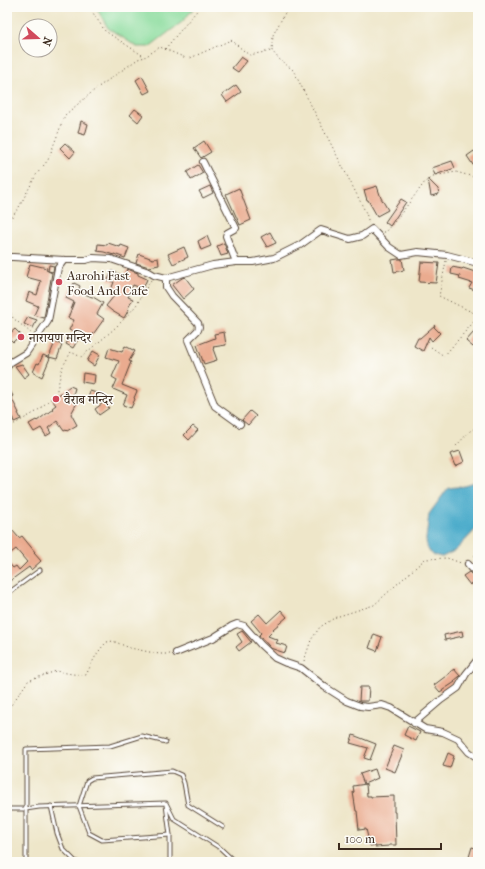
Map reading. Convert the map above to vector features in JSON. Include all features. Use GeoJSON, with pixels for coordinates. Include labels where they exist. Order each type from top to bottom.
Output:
{"type":"FeatureCollection","features":[{"type":"Feature","properties":{"kind":"street"},"geometry":{"type":"LineString","coordinates":[[202,162],[236,228],[227,233],[226,236],[236,262]]}},
{"type":"Feature","properties":{"kind":"street"},"geometry":{"type":"LineString","coordinates":[[7,257],[13,256],[64,260],[86,260],[92,258],[111,259],[166,278],[213,265],[236,262],[253,262],[274,258],[300,245],[321,230],[350,239],[374,231],[389,247],[402,255],[418,252],[447,255],[478,263]]}},
{"type":"Feature","properties":{"kind":"street"},"geometry":{"type":"LineString","coordinates":[[7,367],[10,362],[26,353],[48,321],[58,268],[64,260]]}},
{"type":"Feature","properties":{"kind":"street"},"geometry":{"type":"LineString","coordinates":[[166,278],[166,287],[169,292],[198,323],[198,330],[188,340],[215,406],[240,424]]}},
{"type":"Feature","properties":{"kind":"street"},"geometry":{"type":"LineString","coordinates":[[468,564],[478,575]]}},
{"type":"Feature","properties":{"kind":"street"},"geometry":{"type":"LineString","coordinates":[[176,653],[213,638],[237,624],[244,626],[260,645],[274,658],[301,668],[325,687],[347,701],[360,706],[368,707],[382,705],[391,708],[425,729],[442,732],[454,737],[462,743],[469,752],[478,758]]}},
{"type":"Feature","properties":{"kind":"street"},"geometry":{"type":"LineString","coordinates":[[414,723],[458,688],[466,674],[478,659]]}},
{"type":"Feature","properties":{"kind":"lane"},"geometry":{"type":"LineString","coordinates":[[7,594],[40,570]]}},
{"type":"Feature","properties":{"kind":"lane"},"geometry":{"type":"LineString","coordinates":[[26,862],[26,749],[110,746],[142,736],[166,742]]}},
{"type":"Feature","properties":{"kind":"lane"},"geometry":{"type":"LineString","coordinates":[[170,835],[102,840],[89,834],[79,806],[87,781],[92,778],[172,772],[181,775],[188,805],[223,827]]}},
{"type":"Feature","properties":{"kind":"lane"},"geometry":{"type":"LineString","coordinates":[[7,809],[26,809],[39,806],[166,803]]}},
{"type":"Feature","properties":{"kind":"lane"},"geometry":{"type":"LineString","coordinates":[[166,803],[170,835],[170,862]]}},
{"type":"Feature","properties":{"kind":"lane"},"geometry":{"type":"LineString","coordinates":[[166,803],[174,819],[220,848],[235,862]]}},
{"type":"Feature","properties":{"kind":"lane"},"geometry":{"type":"LineString","coordinates":[[51,806],[63,849],[77,862]]}},
{"type":"Feature","properties":{"kind":"path"},"geometry":{"type":"LineString","coordinates":[[89,7],[105,31],[145,57]]}},
{"type":"Feature","properties":{"kind":"path"},"geometry":{"type":"LineString","coordinates":[[165,49],[200,7]]}},
{"type":"Feature","properties":{"kind":"path"},"geometry":{"type":"LineString","coordinates":[[295,7],[285,13],[273,35],[272,51],[279,59],[293,70],[374,231],[385,232],[425,182],[433,176],[456,172],[478,178]]}},
{"type":"Feature","properties":{"kind":"path"},"geometry":{"type":"LineString","coordinates":[[473,7],[478,12]]}},
{"type":"Feature","properties":{"kind":"path"},"geometry":{"type":"LineString","coordinates":[[7,223],[18,209],[36,175],[48,160],[64,115],[97,88],[138,60],[160,47],[188,59],[230,40],[249,55],[272,51]]}},
{"type":"Feature","properties":{"kind":"path"},"geometry":{"type":"LineString","coordinates":[[431,347],[444,356],[478,316],[439,296],[447,255]]}},
{"type":"Feature","properties":{"kind":"path"},"geometry":{"type":"LineString","coordinates":[[7,428],[36,412],[56,394],[62,368],[71,352],[81,357],[126,317],[154,275]]}},
{"type":"Feature","properties":{"kind":"path"},"geometry":{"type":"LineString","coordinates":[[7,302],[13,318],[37,336]]}},
{"type":"Feature","properties":{"kind":"path"},"geometry":{"type":"LineString","coordinates":[[456,446],[470,431],[478,428]]}},
{"type":"Feature","properties":{"kind":"path"},"geometry":{"type":"LineString","coordinates":[[301,668],[311,640],[320,627],[336,617],[374,605],[425,559],[447,558],[468,564],[478,551]]}},
{"type":"Feature","properties":{"kind":"path"},"geometry":{"type":"LineString","coordinates":[[7,711],[28,682],[56,671],[86,675],[95,657],[107,642],[113,642],[130,648],[159,654],[168,655],[176,653]]}},
{"type":"Feature","properties":{"kind":"green space"},"geometry":{"type":"Polygon","coordinates":[[[96,7],[195,7],[182,22],[149,47],[137,47],[108,28],[96,7]]]}},
{"type":"Feature","properties":{"kind":"water"},"geometry":{"type":"Polygon","coordinates":[[[475,483],[478,488],[478,526],[456,550],[442,557],[433,555],[427,548],[426,539],[429,514],[448,488],[475,483]]]}},
{"type":"Feature","properties":{"kind":"building"},"geometry":{"type":"Polygon","coordinates":[[[241,57],[247,61],[238,72],[232,68],[241,57]]]}},
{"type":"Feature","properties":{"kind":"building"},"geometry":{"type":"Polygon","coordinates":[[[142,76],[150,91],[144,94],[136,80],[142,76]]]}},
{"type":"Feature","properties":{"kind":"building"},"geometry":{"type":"Polygon","coordinates":[[[236,85],[241,92],[227,102],[222,95],[236,85]]]}},
{"type":"Feature","properties":{"kind":"building"},"geometry":{"type":"Polygon","coordinates":[[[135,109],[143,115],[138,122],[130,115],[135,109]]]}},
{"type":"Feature","properties":{"kind":"building"},"geometry":{"type":"Polygon","coordinates":[[[81,121],[88,124],[85,135],[78,133],[81,121]]]}},
{"type":"Feature","properties":{"kind":"building"},"geometry":{"type":"Polygon","coordinates":[[[204,141],[211,152],[201,158],[194,148],[204,141]]]}},
{"type":"Feature","properties":{"kind":"building"},"geometry":{"type":"Polygon","coordinates":[[[65,143],[75,152],[70,158],[60,148],[65,143]]]}},
{"type":"Feature","properties":{"kind":"building"},"geometry":{"type":"Polygon","coordinates":[[[474,151],[478,156],[478,162],[473,165],[467,156],[474,151]]]}},
{"type":"Feature","properties":{"kind":"building"},"geometry":{"type":"Polygon","coordinates":[[[452,161],[455,168],[435,175],[432,168],[452,161]]]}},
{"type":"Feature","properties":{"kind":"building"},"geometry":{"type":"Polygon","coordinates":[[[198,165],[203,173],[191,180],[187,172],[198,165]]]}},
{"type":"Feature","properties":{"kind":"building"},"geometry":{"type":"Polygon","coordinates":[[[428,179],[438,189],[439,194],[431,196],[428,179]]]}},
{"type":"Feature","properties":{"kind":"building"},"geometry":{"type":"Polygon","coordinates":[[[210,186],[213,193],[203,198],[199,191],[210,186]]]}},
{"type":"Feature","properties":{"kind":"building"},"geometry":{"type":"Polygon","coordinates":[[[377,186],[381,198],[388,210],[377,216],[367,200],[364,190],[377,186]]]}},
{"type":"Feature","properties":{"kind":"building"},"geometry":{"type":"Polygon","coordinates":[[[239,188],[251,220],[240,225],[226,194],[239,188]]]}},
{"type":"Feature","properties":{"kind":"building"},"geometry":{"type":"Polygon","coordinates":[[[401,199],[406,202],[390,226],[385,222],[401,199]]]}},
{"type":"Feature","properties":{"kind":"building"},"geometry":{"type":"Polygon","coordinates":[[[270,232],[276,243],[267,247],[261,237],[270,232]]]}},
{"type":"Feature","properties":{"kind":"building"},"geometry":{"type":"Polygon","coordinates":[[[207,236],[211,246],[201,250],[198,241],[207,236]]]}},
{"type":"Feature","properties":{"kind":"building"},"geometry":{"type":"Polygon","coordinates":[[[108,243],[129,248],[125,258],[114,254],[97,251],[98,244],[107,245],[108,243]]]}},
{"type":"Feature","properties":{"kind":"building"},"geometry":{"type":"Polygon","coordinates":[[[224,243],[228,254],[221,256],[217,246],[224,243]]]}},
{"type":"Feature","properties":{"kind":"building"},"geometry":{"type":"Polygon","coordinates":[[[184,247],[188,257],[173,264],[168,254],[184,247]]]}},
{"type":"Feature","properties":{"kind":"building"},"geometry":{"type":"Polygon","coordinates":[[[139,254],[153,259],[158,258],[159,265],[149,267],[136,263],[139,254]]]}},
{"type":"Feature","properties":{"kind":"building"},"geometry":{"type":"Polygon","coordinates":[[[402,259],[404,270],[394,272],[392,260],[402,259]]]}},
{"type":"Feature","properties":{"kind":"building"},"geometry":{"type":"Polygon","coordinates":[[[421,262],[439,263],[436,283],[419,282],[421,262]]]}},
{"type":"Feature","properties":{"kind":"building"},"geometry":{"type":"Polygon","coordinates":[[[30,264],[47,268],[46,270],[52,273],[44,318],[34,315],[38,306],[26,301],[29,292],[37,295],[41,281],[26,277],[30,264]]]}},
{"type":"Feature","properties":{"kind":"building"},"geometry":{"type":"Polygon","coordinates":[[[49,265],[54,266],[53,272],[48,271],[49,265]]]}},
{"type":"Feature","properties":{"kind":"building"},"geometry":{"type":"Polygon","coordinates":[[[452,267],[463,268],[478,274],[478,291],[469,288],[472,283],[459,279],[460,276],[451,274],[452,267]]]}},
{"type":"Feature","properties":{"kind":"building"},"geometry":{"type":"Polygon","coordinates":[[[127,269],[138,273],[138,275],[147,279],[143,289],[133,285],[128,297],[133,299],[124,318],[106,306],[114,296],[111,290],[114,282],[108,280],[112,271],[124,276],[127,269]]]}},
{"type":"Feature","properties":{"kind":"building"},"geometry":{"type":"Polygon","coordinates":[[[185,277],[194,289],[183,299],[172,285],[185,277]]]}},
{"type":"Feature","properties":{"kind":"building"},"geometry":{"type":"Polygon","coordinates":[[[74,283],[80,286],[78,291],[103,303],[97,314],[104,319],[89,340],[81,334],[73,348],[66,344],[73,332],[69,330],[74,320],[68,318],[74,302],[66,298],[74,283]]]}},
{"type":"Feature","properties":{"kind":"building"},"geometry":{"type":"Polygon","coordinates":[[[28,317],[37,320],[33,328],[24,324],[28,317]]]}},
{"type":"Feature","properties":{"kind":"building"},"geometry":{"type":"Polygon","coordinates":[[[435,325],[434,327],[440,333],[432,341],[429,337],[423,351],[414,346],[418,338],[420,338],[435,325]]]}},
{"type":"Feature","properties":{"kind":"building"},"geometry":{"type":"Polygon","coordinates":[[[15,329],[21,335],[13,342],[7,336],[15,329]]]}},
{"type":"Feature","properties":{"kind":"building"},"geometry":{"type":"Polygon","coordinates":[[[224,332],[226,345],[213,347],[217,360],[204,364],[197,345],[215,338],[214,334],[224,332]]]}},
{"type":"Feature","properties":{"kind":"building"},"geometry":{"type":"Polygon","coordinates":[[[474,332],[478,335],[478,342],[473,347],[466,341],[474,332]]]}},
{"type":"Feature","properties":{"kind":"building"},"geometry":{"type":"Polygon","coordinates":[[[55,342],[62,345],[57,359],[49,357],[55,342]]]}},
{"type":"Feature","properties":{"kind":"building"},"geometry":{"type":"Polygon","coordinates":[[[125,346],[135,351],[129,361],[131,362],[122,385],[137,391],[131,408],[123,405],[127,395],[113,389],[117,380],[112,377],[119,361],[106,357],[109,348],[122,352],[125,346]]]}},
{"type":"Feature","properties":{"kind":"building"},"geometry":{"type":"Polygon","coordinates":[[[93,351],[100,355],[94,366],[87,361],[93,351]]]}},
{"type":"Feature","properties":{"kind":"building"},"geometry":{"type":"Polygon","coordinates":[[[43,355],[50,358],[42,377],[33,372],[43,355]]]}},
{"type":"Feature","properties":{"kind":"building"},"geometry":{"type":"Polygon","coordinates":[[[22,364],[29,374],[24,378],[15,366],[22,364]]]}},
{"type":"Feature","properties":{"kind":"building"},"geometry":{"type":"Polygon","coordinates":[[[83,373],[95,375],[94,384],[82,382],[83,373]]]}},
{"type":"Feature","properties":{"kind":"building"},"geometry":{"type":"Polygon","coordinates":[[[7,385],[13,396],[11,397],[21,419],[14,422],[12,416],[10,417],[7,411],[7,385]]]}},
{"type":"Feature","properties":{"kind":"building"},"geometry":{"type":"Polygon","coordinates":[[[70,386],[75,388],[73,395],[79,399],[71,414],[77,425],[67,431],[64,431],[57,421],[48,428],[51,433],[46,436],[41,428],[34,432],[29,424],[36,420],[37,421],[53,409],[52,408],[56,405],[52,400],[70,386]]]}},
{"type":"Feature","properties":{"kind":"building"},"geometry":{"type":"Polygon","coordinates":[[[90,391],[103,395],[102,398],[109,408],[99,415],[95,409],[103,403],[88,399],[90,391]]]}},
{"type":"Feature","properties":{"kind":"building"},"geometry":{"type":"Polygon","coordinates":[[[250,411],[256,416],[248,425],[242,420],[250,411]]]}},
{"type":"Feature","properties":{"kind":"building"},"geometry":{"type":"Polygon","coordinates":[[[193,426],[198,430],[189,440],[184,435],[193,426]]]}},
{"type":"Feature","properties":{"kind":"building"},"geometry":{"type":"Polygon","coordinates":[[[460,451],[464,462],[455,466],[450,454],[460,451]]]}},
{"type":"Feature","properties":{"kind":"building"},"geometry":{"type":"Polygon","coordinates":[[[12,530],[19,538],[22,536],[41,561],[31,570],[29,567],[7,583],[7,561],[13,568],[16,566],[19,570],[27,562],[16,549],[7,556],[7,536],[12,530]]]}},
{"type":"Feature","properties":{"kind":"building"},"geometry":{"type":"Polygon","coordinates":[[[469,572],[477,579],[470,585],[463,576],[469,572]]]}},
{"type":"Feature","properties":{"kind":"building"},"geometry":{"type":"Polygon","coordinates":[[[281,610],[287,617],[273,629],[274,630],[268,636],[278,640],[276,643],[287,646],[285,653],[270,648],[259,635],[261,633],[251,621],[259,614],[267,623],[281,610]]]}},
{"type":"Feature","properties":{"kind":"building"},"geometry":{"type":"Polygon","coordinates":[[[242,631],[251,642],[239,651],[236,647],[242,642],[237,634],[242,631]]]}},
{"type":"Feature","properties":{"kind":"building"},"geometry":{"type":"Polygon","coordinates":[[[462,631],[463,636],[445,640],[444,635],[462,631]]]}},
{"type":"Feature","properties":{"kind":"building"},"geometry":{"type":"Polygon","coordinates":[[[374,634],[382,637],[377,651],[369,648],[374,634]]]}},
{"type":"Feature","properties":{"kind":"building"},"geometry":{"type":"Polygon","coordinates":[[[454,669],[460,676],[454,681],[455,682],[440,692],[434,685],[454,669]]]}},
{"type":"Feature","properties":{"kind":"building"},"geometry":{"type":"Polygon","coordinates":[[[360,687],[369,687],[368,701],[359,701],[360,687]]]}},
{"type":"Feature","properties":{"kind":"building"},"geometry":{"type":"Polygon","coordinates":[[[408,726],[420,732],[416,741],[404,735],[408,726]]]}},
{"type":"Feature","properties":{"kind":"building"},"geometry":{"type":"Polygon","coordinates":[[[353,735],[376,744],[370,760],[364,758],[368,748],[350,743],[353,735]]]}},
{"type":"Feature","properties":{"kind":"building"},"geometry":{"type":"Polygon","coordinates":[[[394,746],[404,750],[395,772],[385,768],[394,746]]]}},
{"type":"Feature","properties":{"kind":"building"},"geometry":{"type":"Polygon","coordinates":[[[448,753],[454,756],[450,768],[443,766],[448,753]]]}},
{"type":"Feature","properties":{"kind":"building"},"geometry":{"type":"Polygon","coordinates":[[[375,769],[378,778],[364,784],[360,774],[375,769]]]}},
{"type":"Feature","properties":{"kind":"building"},"geometry":{"type":"Polygon","coordinates":[[[366,784],[367,796],[394,796],[396,845],[370,846],[366,829],[359,830],[353,786],[366,784]]]}},
{"type":"Feature","properties":{"kind":"building"},"geometry":{"type":"Polygon","coordinates":[[[472,847],[478,849],[478,860],[469,857],[472,847]]]}},
{"type":"Feature","properties":{"kind":"place","name":"Aarohi Fast Food And Cafe"},"geometry":{"type":"Point","coordinates":[59,282]}},
{"type":"Feature","properties":{"kind":"place","name":"नारायण मन्दिर"},"geometry":{"type":"Point","coordinates":[21,337]}},
{"type":"Feature","properties":{"kind":"place","name":"वैराब मन्दिर"},"geometry":{"type":"Point","coordinates":[56,399]}}]}
